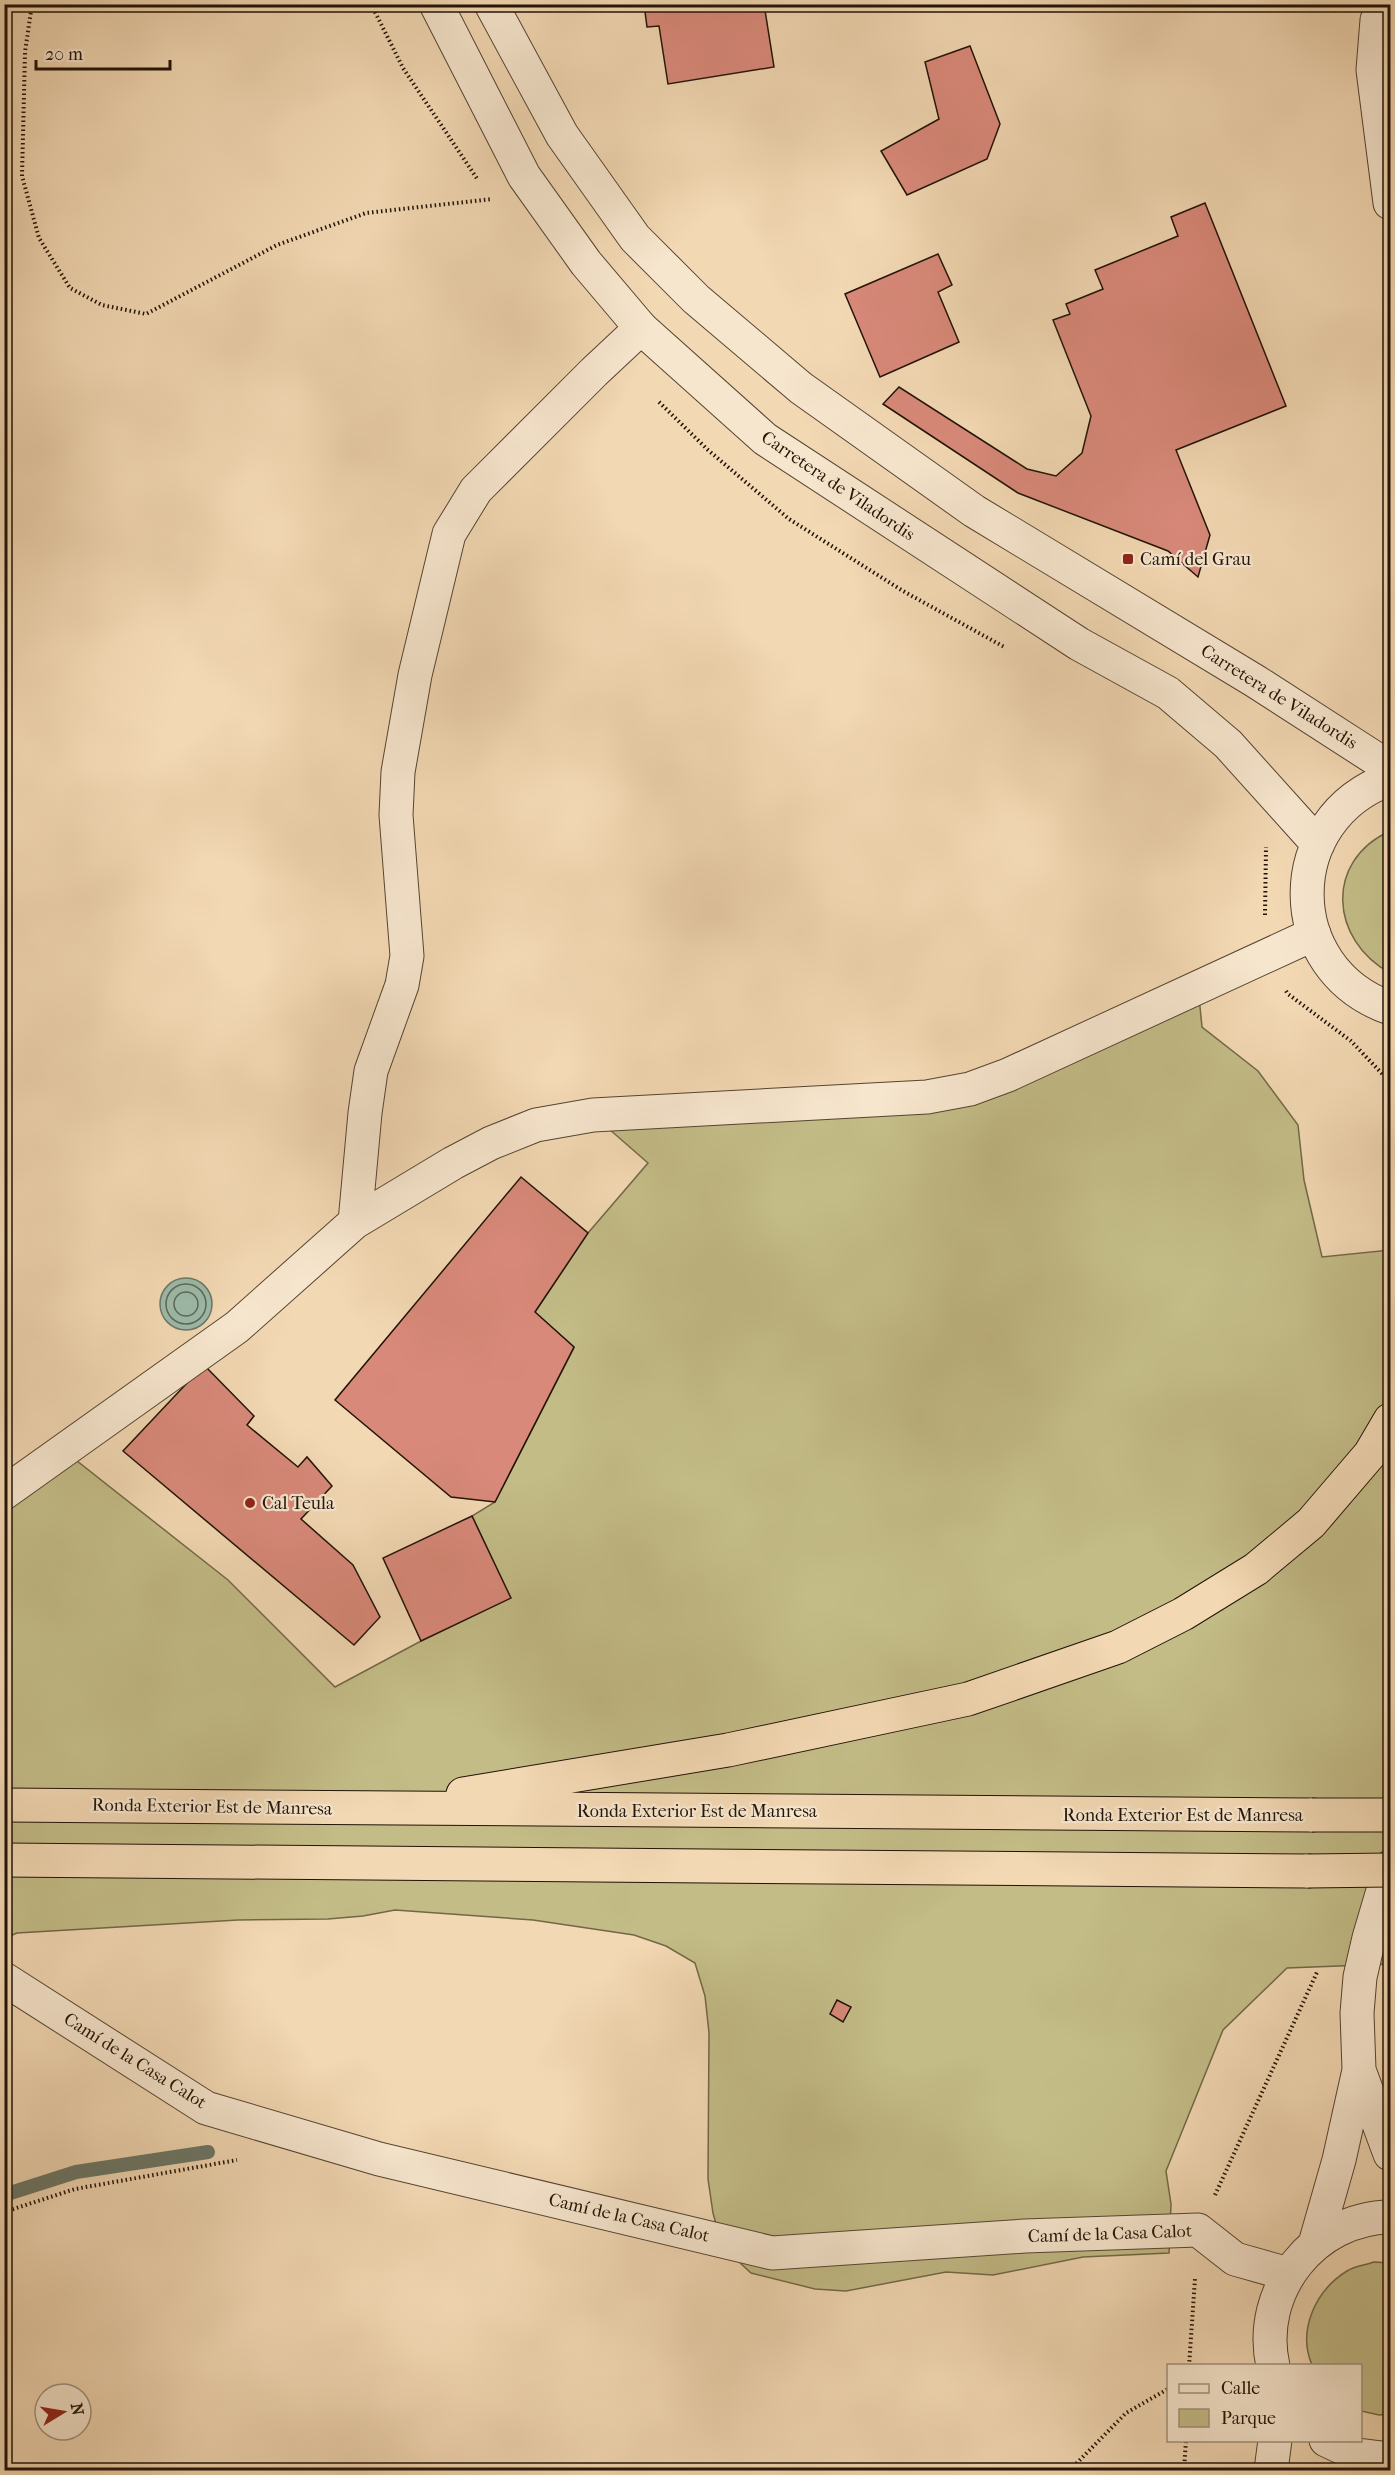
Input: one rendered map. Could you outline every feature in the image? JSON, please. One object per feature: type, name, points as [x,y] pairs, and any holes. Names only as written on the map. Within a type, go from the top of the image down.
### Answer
[{"type":"highway","points":[[373,1808],[728,1750],[968,1699],[1118,1647],[1183,1614],[1256,1569],[1311,1523],[1370,1455],[1390,1420]]},
{"type":"highway","name":"Ronda Exterior Est de Manresa","points":[[4,1805],[1390,1815]]},
{"type":"highway","points":[[4,1860],[1308,1871],[1390,1869]]},
{"type":"street","name":"Carretera de Viladordis","points":[[436,4],[524,176],[586,263],[641,328],[765,439],[1079,644],[1168,693],[1228,744],[1318,844]]},
{"type":"street","name":"Carretera de Viladordis","points":[[491,4],[562,135],[634,238],[696,299],[801,387],[974,511],[1255,681],[1390,768]]},
{"type":"street","points":[[1377,20],[1373,70],[1390,203]]},
{"type":"street","points":[[355,1222],[371,1071],[402,985],[407,956],[396,815],[398,772],[416,675],[449,534],[476,490],[641,328]]},
{"type":"street","points":[[1390,779],[1363,792],[1332,820],[1318,844],[1310,866],[1307,888],[1308,912],[1314,934],[1330,964],[1345,981],[1363,995],[1390,1008]]},
{"type":"street","points":[[4,1492],[237,1326],[355,1222],[491,1143],[536,1125],[593,1115],[843,1103],[927,1096],[970,1089],[1008,1075],[1314,934]]},
{"type":"street","points":[[1315,2244],[1339,2160],[1359,2070],[1357,2013],[1360,1977],[1390,1869]]},
{"type":"street","name":"Camí de la Casa Calot","points":[[4,1979],[206,2108],[379,2159],[772,2253],[1025,2236],[1198,2230],[1235,2259],[1288,2274]]},
{"type":"street","points":[[1359,2070],[1390,2154]]},
{"type":"street","points":[[1274,2364],[1270,2336],[1272,2315],[1278,2294],[1288,2274],[1300,2258],[1315,2244],[1349,2224],[1367,2219],[1390,2217]]},
{"type":"street","points":[[1271,2470],[1275,2442]]},
{"type":"street","points":[[1330,2442],[1378,2463]]},
{"type":"path","points":[[32,4],[25,52],[22,176],[39,238],[57,268],[70,288],[102,305],[146,314],[277,245],[366,213],[491,200],[485,191]]},
{"type":"path","points":[[371,4],[403,68],[479,181]]},
{"type":"path","points":[[1385,1779],[1390,1759]]},
{"type":"path","points":[[1189,2364],[1198,2230],[1320,1968]]},
{"type":"path","points":[[4,2212],[75,2189],[234,2162],[292,2133]]},
{"type":"path","points":[[1070,2470],[1126,2412],[1167,2390]]},
{"type":"path","points":[[1184,2470],[1186,2442]]},
{"type":"green space","points":[[1390,831],[1390,973],[1370,959],[1355,941],[1346,921],[1343,901],[1345,880],[1354,861],[1369,844]]},
{"type":"green space","points":[[1198,987],[1202,1027],[1258,1071],[1298,1125],[1304,1180],[1322,1257],[1390,1250],[1390,1964],[1287,1968],[1223,2030],[1166,2171],[1171,2204],[1169,2253],[1083,2257],[993,2275],[946,2272],[846,2291],[815,2289],[751,2273],[722,2246],[713,2213],[708,2179],[709,2033],[705,1996],[695,1963],[666,1946],[634,1935],[533,1920],[395,1910],[328,1919],[238,1920],[17,1933],[5,1938],[5,1493],[63,1450],[228,1580],[335,1687],[421,1641],[510,1598],[472,1516],[495,1502],[574,1348],[535,1312],[588,1233],[648,1163],[593,1115],[927,1097]]},
{"type":"green space","points":[[1374,2262],[1390,2263],[1390,2414],[1379,2415],[1362,2411],[1362,2364],[1312,2364],[1308,2352],[1308,2325],[1318,2300],[1336,2279],[1357,2267]]},
{"type":"water","points":[[186,1278],[196,1280],[204,1286],[210,1294],[212,1304],[210,1314],[204,1322],[196,1328],[186,1330],[176,1328],[168,1322],[162,1314],[160,1304],[162,1294],[168,1286],[176,1280]]},
{"type":"building","points":[[644,4],[764,4],[774,67],[668,84],[659,26],[647,27]]},
{"type":"building","points":[[970,46],[1000,124],[987,159],[907,195],[881,151],[939,119],[925,62]]},
{"type":"building","points":[[1205,203],[1286,406],[1176,450],[1210,535],[1198,577],[1168,551],[1018,493],[883,404],[899,387],[1027,469],[1056,476],[1082,453],[1091,416],[1053,320],[1070,314],[1066,304],[1103,289],[1095,270],[1178,236],[1171,217]]},
{"type":"building","points":[[938,254],[952,285],[938,292],[959,342],[880,377],[845,294]]},
{"type":"building","points":[[521,1177],[588,1233],[535,1312],[574,1347],[495,1502],[451,1497],[335,1400]]},
{"type":"building","name":"Cal Teula","points":[[204,1365],[254,1416],[247,1425],[298,1467],[307,1457],[332,1486],[301,1519],[353,1565],[380,1617],[354,1645],[123,1451]]},
{"type":"building","points":[[472,1516],[511,1598],[421,1641],[383,1558]]},
{"type":"building","points":[[837,2000],[851,2007],[843,2022],[830,2014]]},
{"type":"waterway","points":[[4,2195],[76,2172],[208,2152]]},
{"type":"place","name":"Camí del Grau","points":[[1128,559]]},
{"type":"place","name":"Cal Teula","points":[[250,1503]]}]
